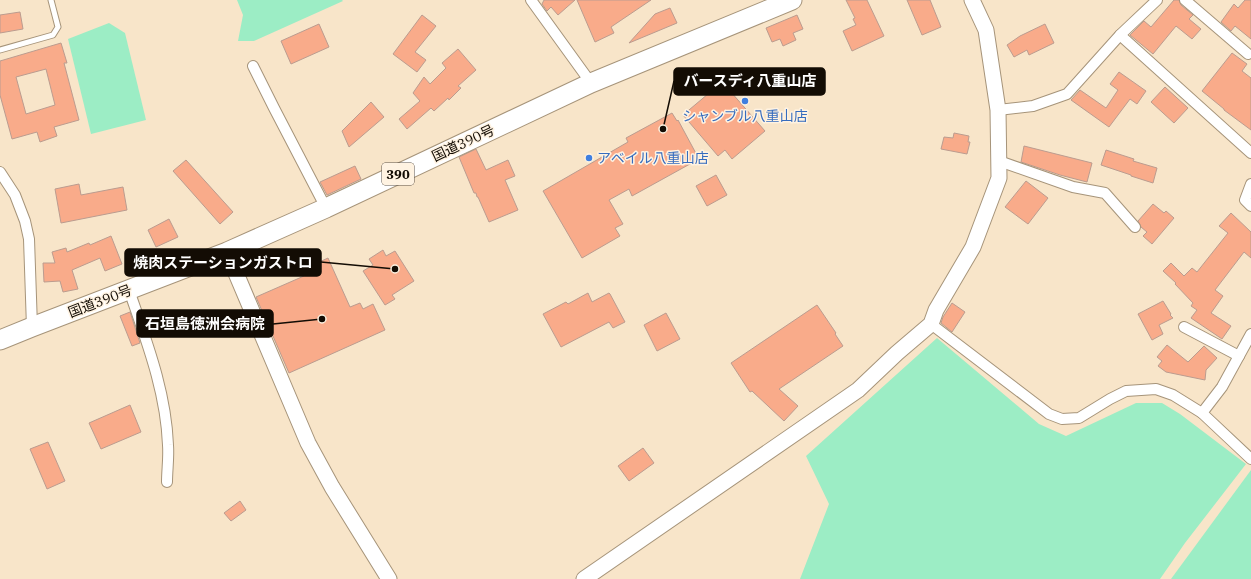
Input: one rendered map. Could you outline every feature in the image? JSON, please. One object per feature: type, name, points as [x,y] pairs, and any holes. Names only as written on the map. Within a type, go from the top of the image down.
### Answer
[{"type":"highway","name":"国道390号","points":[[0,340],[227,252],[326,208],[591,83],[792,0]]},
{"type":"street","points":[[531,0],[591,83]]},
{"type":"street","points":[[584,579],[858,390],[897,353],[932,324],[936,310],[973,247],[999,178],[998,110],[986,30],[972,0]]},
{"type":"street","points":[[998,110],[1033,106],[1068,94],[1120,35],[1158,0]]},
{"type":"street","points":[[1184,0],[1248,54]]},
{"type":"street","points":[[1120,35],[1251,153]]},
{"type":"street","points":[[253,66],[326,208]]},
{"type":"street","points":[[999,161],[1074,187],[1105,193],[1135,227]]},
{"type":"street","points":[[0,172],[15,195],[25,221],[29,239],[32,327]]},
{"type":"street","points":[[1251,184],[1245,200],[1251,206]]},
{"type":"street","points":[[227,252],[308,443],[332,487],[389,579]]},
{"type":"street","points":[[129,290],[156,374],[164,409],[168,445],[167,482]]},
{"type":"street","points":[[932,324],[1049,414],[1062,419],[1079,418],[1126,391],[1156,389],[1173,395],[1202,413],[1251,459]]},
{"type":"street","points":[[1184,327],[1239,356]]},
{"type":"street","points":[[1202,413],[1222,387],[1251,334]]},
{"type":"lane","points":[[0,50],[53,35],[58,27],[51,0]]},
{"type":"green space","points":[[237,0],[343,1],[254,41],[238,41],[243,15]]},
{"type":"green space","points":[[109,23],[125,33],[146,120],[91,134],[68,39]]},
{"type":"green space","points":[[937,338],[1039,424],[1066,436],[1136,403],[1162,403],[1180,414],[1246,464],[1185,543],[1160,579],[800,579],[829,504],[806,456]]},
{"type":"green space","points":[[1251,470],[1251,579],[1171,579]]},
{"type":"building","points":[[544,0],[575,0],[558,15],[551,7],[547,11],[542,4]]},
{"type":"building","points":[[577,0],[651,0],[611,27],[614,33],[595,42]]},
{"type":"building","points":[[846,0],[867,0],[884,36],[852,51],[843,31],[856,25],[853,19],[855,18]]},
{"type":"building","points":[[907,0],[930,0],[941,27],[922,35]]},
{"type":"building","points":[[1174,0],[1179,0],[1181,5],[1193,15],[1189,19],[1201,29],[1192,39],[1176,26],[1153,54],[1130,35],[1144,21],[1151,27]]},
{"type":"building","points":[[1245,0],[1251,0],[1251,39],[1235,26],[1231,31],[1221,22],[1234,4],[1238,8]]},
{"type":"building","points":[[670,8],[677,23],[629,43],[655,14]]},
{"type":"building","points":[[20,12],[23,29],[0,33],[0,15]]},
{"type":"building","points":[[422,15],[436,26],[415,52],[426,60],[417,72],[393,54]]},
{"type":"building","points":[[797,15],[803,29],[793,33],[796,40],[783,46],[780,39],[772,42],[766,28]]},
{"type":"building","points":[[319,24],[329,47],[291,64],[281,41]]},
{"type":"building","points":[[1045,24],[1054,43],[1029,55],[1027,50],[1014,57],[1007,45],[1020,36]]},
{"type":"building","points":[[61,43],[67,63],[64,63],[79,120],[54,127],[57,136],[40,142],[37,132],[12,139],[0,95],[0,61]],"holes":[[[46,69],[55,105],[26,114],[16,77]]]},
{"type":"building","points":[[458,49],[476,70],[458,86],[461,88],[449,100],[448,98],[434,111],[431,108],[407,129],[399,119],[420,101],[413,93],[424,77],[430,84],[446,68],[442,63]]},
{"type":"building","points":[[1232,53],[1247,64],[1242,71],[1251,78],[1251,130],[1202,91]]},
{"type":"building","points":[[1119,72],[1146,91],[1137,104],[1130,99],[1109,127],[1071,100],[1080,90],[1106,108],[1118,90],[1110,84]]},
{"type":"building","points":[[721,83],[722,85],[724,84],[765,131],[732,159],[725,150],[718,156],[683,115]]},
{"type":"building","points":[[1165,87],[1188,108],[1174,123],[1151,102]]},
{"type":"building","points":[[371,102],[384,117],[349,147],[342,131]]},
{"type":"building","points":[[672,113],[677,121],[678,120],[699,159],[632,196],[629,189],[609,200],[623,224],[615,228],[620,236],[582,258],[543,191],[628,142],[626,138]]},
{"type":"building","points":[[954,133],[969,136],[968,142],[970,142],[967,154],[941,149],[944,137],[953,138]]},
{"type":"building","points":[[1024,146],[1092,163],[1087,182],[1021,162]]},
{"type":"building","points":[[476,149],[486,170],[508,160],[515,176],[505,180],[518,210],[489,222],[476,193],[474,193],[459,157]]},
{"type":"building","points":[[1106,150],[1134,159],[1133,161],[1157,168],[1153,183],[1101,165]]},
{"type":"building","points":[[186,160],[233,212],[220,224],[173,171]]},
{"type":"building","points":[[355,166],[361,179],[327,195],[320,182]]},
{"type":"building","points":[[716,175],[727,195],[707,206],[696,186]]},
{"type":"building","points":[[1026,181],[1048,198],[1028,224],[1005,207]]},
{"type":"building","points":[[79,184],[81,195],[123,187],[127,210],[61,223],[55,189]]},
{"type":"building","points":[[1153,204],[1164,213],[1166,211],[1174,218],[1152,244],[1143,236],[1147,232],[1141,227],[1138,221]]},
{"type":"building","points":[[1231,213],[1251,232],[1251,258],[1244,252],[1215,290],[1223,296],[1211,313],[1231,326],[1222,339],[1191,318],[1197,310],[1191,306],[1193,303],[1175,284],[1176,283],[1163,271],[1171,263],[1184,276],[1192,268],[1197,272],[1228,233],[1219,226]]},
{"type":"building","points":[[169,219],[178,237],[156,247],[148,230]]},
{"type":"building","points":[[111,236],[122,264],[105,271],[100,258],[72,270],[78,289],[63,292],[60,281],[44,282],[43,263],[55,263],[52,252],[66,248],[67,252],[89,243],[90,245]]},
{"type":"building","points":[[383,250],[386,256],[395,251],[414,281],[392,295],[395,299],[385,305],[363,271],[373,265],[369,259]]},
{"type":"building","points":[[328,258],[350,307],[360,303],[363,309],[373,304],[385,330],[289,373],[256,297],[304,276],[302,270]]},
{"type":"building","points":[[588,293],[592,302],[609,293],[625,322],[613,328],[609,322],[561,347],[543,314],[566,302],[568,304]]},
{"type":"building","points":[[1163,301],[1173,318],[1159,325],[1163,334],[1152,340],[1138,314]]},
{"type":"building","points":[[952,303],[965,312],[952,332],[941,323]]},
{"type":"building","points":[[817,305],[843,346],[779,389],[798,406],[784,421],[752,391],[750,392],[731,363]]},
{"type":"building","points":[[130,312],[140,343],[132,346],[120,316]]},
{"type":"building","points":[[666,313],[680,339],[657,351],[644,325]]},
{"type":"building","points":[[1167,345],[1188,362],[1204,346],[1217,358],[1206,370],[1205,380],[1166,372],[1158,366],[1162,361],[1157,357]]},
{"type":"building","points":[[130,405],[141,432],[101,449],[89,423]]},
{"type":"building","points":[[48,442],[65,481],[47,489],[30,449]]},
{"type":"building","points":[[643,448],[654,463],[629,481],[618,466]]},
{"type":"building","points":[[240,501],[246,510],[231,521],[224,513]]},
{"type":"place","name":"シャンブル八重山店","points":[[745,101]]},
{"type":"place","name":"バースディ八重山店","points":[[663,129]]},
{"type":"place","name":"アベイル八重山店","points":[[589,158]]},
{"type":"place","name":"焼肉ステーションガストロ","points":[[395,269]]},
{"type":"place","name":"石垣島徳洲会病院","points":[[322,319]]}]
